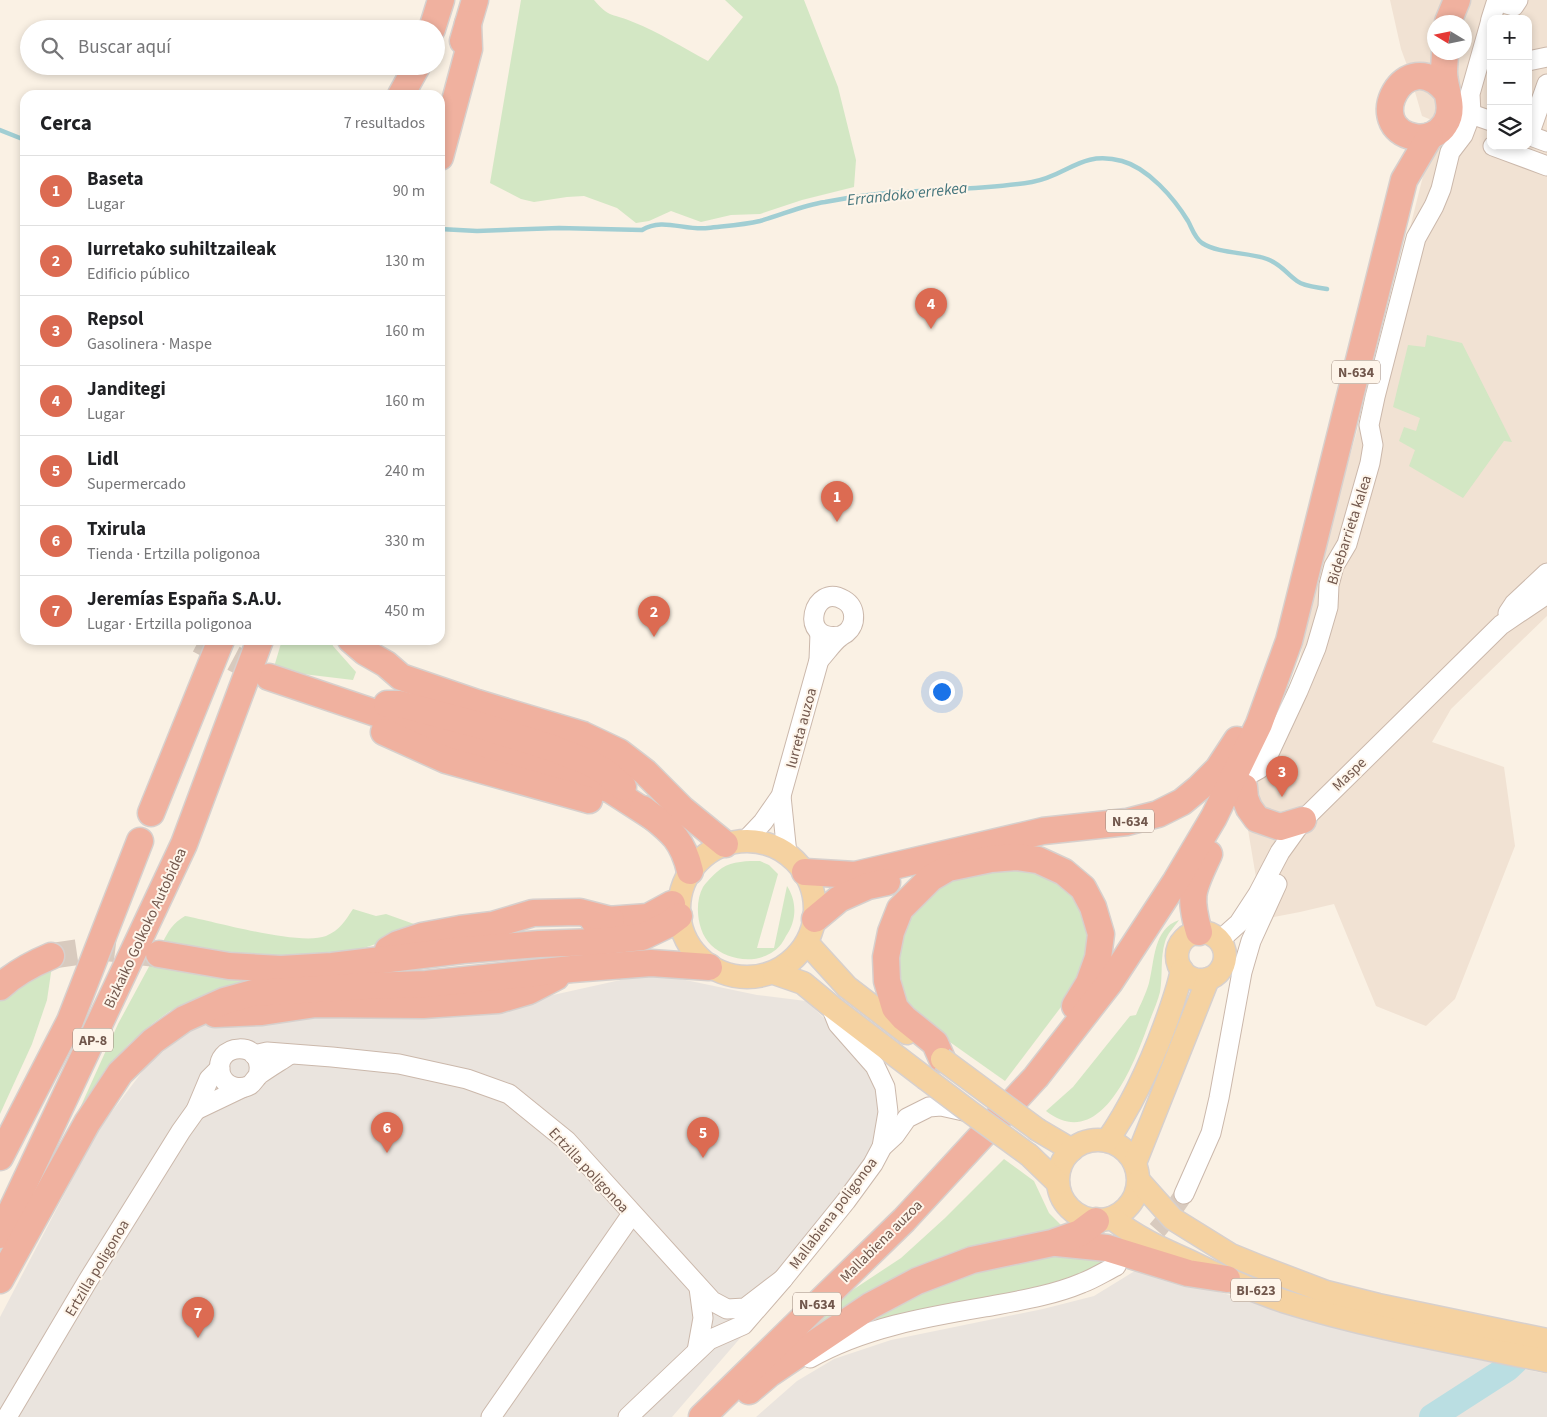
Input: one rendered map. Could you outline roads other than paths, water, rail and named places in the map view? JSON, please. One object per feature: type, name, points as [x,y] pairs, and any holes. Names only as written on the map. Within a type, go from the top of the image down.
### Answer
[{"type":"highway","points":[[435,20],[441,0]]},
{"type":"highway","points":[[1451,15],[1457,0]]},
{"type":"highway","points":[[445,100],[472,12]]},
{"type":"highway","points":[[445,139],[469,50],[472,12]]},
{"type":"highway","points":[[1409,79],[1427,55]]},
{"type":"highway","points":[[1445,60],[1444,72],[1450,113],[1447,121],[1454,127]]},
{"type":"highway","points":[[404,90],[411,75]]},
{"type":"highway","points":[[414,90],[419,75]]},
{"type":"highway","points":[[1448,96],[1440,84],[1433,80],[1426,77],[1409,79],[1396,89],[1391,97],[1391,116],[1401,132],[1415,137],[1454,127]]},
{"type":"highway","points":[[1404,180],[1454,127]]},
{"type":"highway","points":[[1401,132],[1404,180]]},
{"type":"highway","name":"Bidebarrieta kalea","points":[[1275,682],[1289,641],[1404,180]]},
{"type":"highway","name":"N-634","points":[[805,872],[855,875],[1043,831],[1127,822],[1158,814],[1182,802],[1218,769],[1236,741],[1255,705],[1302,577],[1309,563]]},
{"type":"highway","points":[[151,813],[219,645]]},
{"type":"highway","name":"Bizkaiko Golkoko Autobidea","points":[[0,1235],[184,844],[258,645]]},
{"type":"highway","points":[[357,645],[393,671],[567,719],[618,742],[636,753],[657,772],[696,816],[725,838]]},
{"type":"highway","points":[[269,677],[611,790],[656,819],[676,837],[686,854],[690,871]]},
{"type":"highway","points":[[1209,936],[1193,910],[1192,898],[1196,883],[1214,844],[1247,781],[1270,729],[1275,712],[1275,682]]},
{"type":"highway","name":"N-634","points":[[932,1190],[1036,1077],[1110,982],[1176,881],[1214,817],[1246,753],[1275,682]]},
{"type":"highway","points":[[1247,781],[1245,798],[1249,808],[1258,819],[1280,827],[1310,813]]},
{"type":"highway","name":"Bizkaiko Golkoko Autobidea","points":[[0,1156],[70,1021],[140,841]]},
{"type":"highway","points":[[815,919],[839,899],[868,886],[948,868],[1016,857],[1038,860],[1064,872],[1083,888],[1093,907],[1101,934],[1098,958],[1089,983],[1068,1017],[966,1139],[932,1190]]},
{"type":"highway","points":[[934,1068],[935,1043],[904,1018],[895,1008],[887,981],[886,957],[891,932],[900,910],[931,878],[948,868]]},
{"type":"highway","points":[[374,978],[398,944],[422,936],[516,920],[553,922],[611,920],[648,916],[679,908]]},
{"type":"highway","points":[[194,1014],[262,1012],[316,1004],[374,978],[463,950],[595,942],[642,937],[667,925],[679,908]]},
{"type":"highway","points":[[159,954],[229,966],[280,969],[332,966],[374,978]]},
{"type":"highway","points":[[0,987],[32,964],[51,956]]},
{"type":"highway","points":[[0,1280],[87,1123],[120,1073],[153,1041],[194,1014],[224,1001],[254,993],[374,978],[445,983],[561,970],[651,963],[709,967]]},
{"type":"highway","name":"Mallabiena auzoa","points":[[702,1417],[932,1190]]},
{"type":"highway","points":[[718,1417],[769,1374],[870,1306],[918,1280],[972,1260],[1052,1243],[1080,1233],[1104,1220]]},
{"type":"highway","points":[[1052,1243],[1106,1248],[1188,1273],[1226,1279]]},
{"type":"main road","points":[[725,838],[768,844],[795,860],[805,872],[812,886],[815,902],[815,919],[807,943],[793,961],[774,973],[752,978],[737,977],[709,967],[694,953],[684,936],[679,908],[683,885],[690,871],[725,838]]},
{"type":"main road","points":[[1107,1141],[1134,1099],[1157,1048],[1179,987],[1182,970],[1177,956],[1181,943],[1186,937],[1209,936],[1225,952],[1223,966],[1214,976],[1208,979],[1193,979],[1182,970]]},
{"type":"main road","points":[[807,943],[847,987],[934,1068],[970,1112],[1029,1155],[1058,1183]]},
{"type":"main road","points":[[774,973],[803,983],[832,1008],[1072,1150]]},
{"type":"main road","points":[[1137,1172],[1128,1153],[1118,1145],[1107,1141],[1094,1140],[1082,1143],[1072,1150],[1064,1160],[1059,1171],[1058,1183],[1060,1194],[1070,1209],[1084,1219],[1104,1220],[1123,1212],[1132,1204],[1137,1193],[1137,1172],[1208,979]]},
{"type":"main road","name":"BI-623","points":[[1137,1172],[1173,1219],[1231,1255],[1413,1323],[1547,1361]]},
{"type":"main road","name":"BI-623","points":[[1104,1220],[1226,1279],[1283,1301],[1369,1324],[1413,1323],[1547,1340]]},
{"type":"street","points":[[1492,15],[1497,0]]},
{"type":"street","points":[[1508,0],[1507,4],[1514,6],[1518,0]]},
{"type":"street","points":[[1454,127],[1470,94],[1487,34]]},
{"type":"street","points":[[1532,60],[1547,57]]},
{"type":"street","points":[[1532,126],[1547,84]]},
{"type":"street","points":[[1454,127],[1487,122]]},
{"type":"street","points":[[1454,127],[1487,144]]},
{"type":"street","name":"Bidebarrieta kalea","points":[[1247,781],[1259,769],[1270,751],[1316,648],[1328,607],[1329,585],[1334,566],[1347,544],[1370,463],[1373,445],[1369,425],[1416,238],[1438,198],[1450,152],[1454,127]]},
{"type":"street","points":[[1532,136],[1547,142]]},
{"type":"street","points":[[1503,150],[1547,166]]},
{"type":"street","name":"Maspe","points":[[1501,625],[1514,604],[1547,573]]},
{"type":"street","name":"Maspe","points":[[1209,936],[1239,924],[1258,894],[1280,852],[1310,813],[1501,625],[1547,594]]},
{"type":"street","points":[[837,596],[848,603],[854,615],[850,628],[840,636],[819,660],[820,633],[814,622],[815,608],[824,599],[837,596]]},
{"type":"street","points":[[820,633],[833,638],[840,636]]},
{"type":"street","name":"Iurreta auzoa","points":[[781,796],[819,660]]},
{"type":"street","points":[[725,838],[763,822],[781,796]]},
{"type":"street","points":[[781,796],[787,854]]},
{"type":"street","points":[[1184,1194],[1211,1133],[1242,972],[1251,941],[1310,813]]},
{"type":"street","points":[[832,1008],[838,1024],[876,1066],[884,1086],[888,1112],[882,1147]]},
{"type":"street","points":[[242,1088],[235,1087],[224,1080],[220,1068],[224,1055],[236,1048],[249,1050],[259,1065],[258,1076]]},
{"type":"street","name":"Ertzilla poligonoa","points":[[254,1055],[267,1052],[399,1064],[467,1079],[509,1094],[567,1141],[632,1214],[491,1417]]},
{"type":"street","points":[[193,1115],[254,1081],[258,1076],[289,1055]]},
{"type":"street","name":"Ertzilla poligonoa","points":[[8,1417],[87,1282],[193,1115],[209,1079],[220,1068]]},
{"type":"street","points":[[882,1147],[895,1135],[908,1118],[929,1107],[941,1106],[970,1112]]},
{"type":"street","name":"Mallabiena poligonoa","points":[[783,1279],[846,1201],[873,1164],[882,1147]]},
{"type":"street","points":[[632,1214],[699,1288],[712,1301],[727,1309],[745,1308],[783,1279]]},
{"type":"street","points":[[738,1400],[825,1350],[881,1329],[936,1316],[1037,1297],[1082,1284],[1116,1266]]},
{"type":"street","points":[[628,1417],[709,1340],[743,1324],[783,1279]]},
{"type":"street","points":[[697,1351],[703,1318],[699,1288]]},
{"type":"waterway","name":"Errandoko errekea","points":[[0,130],[20,138]]},
{"type":"waterway","name":"Errandoko errekea","points":[[445,229],[477,231],[559,228],[642,230],[650,226],[666,224],[699,228],[747,224],[817,203],[874,194],[1032,182],[1055,175],[1085,161],[1108,158],[1132,165],[1160,185],[1175,203],[1202,243],[1225,251],[1267,259],[1280,266],[1300,283],[1327,289]]},
{"type":"waterway","points":[[1432,1417],[1508,1368],[1537,1340]]},
{"type":"tunnel","points":[[208,645],[269,677]]},
{"type":"tunnel","points":[[51,956],[106,948],[155,954]]},
{"type":"tunnel","points":[[1137,1250],[1162,1224],[1184,1194]]},
{"type":"place","name":"Janditegi","points":[[931,329]]},
{"type":"place","name":"Baseta","points":[[837,522]]},
{"type":"place","name":"Iurretako suhiltzaileak","points":[[654,637]]},
{"type":"place","name":"Repsol","points":[[1282,797]]},
{"type":"place","name":"Txirula","points":[[387,1153]]},
{"type":"place","name":"Lidl","points":[[703,1158]]},
{"type":"place","name":"Jeremías España S.A.U.","points":[[198,1338]]}]
